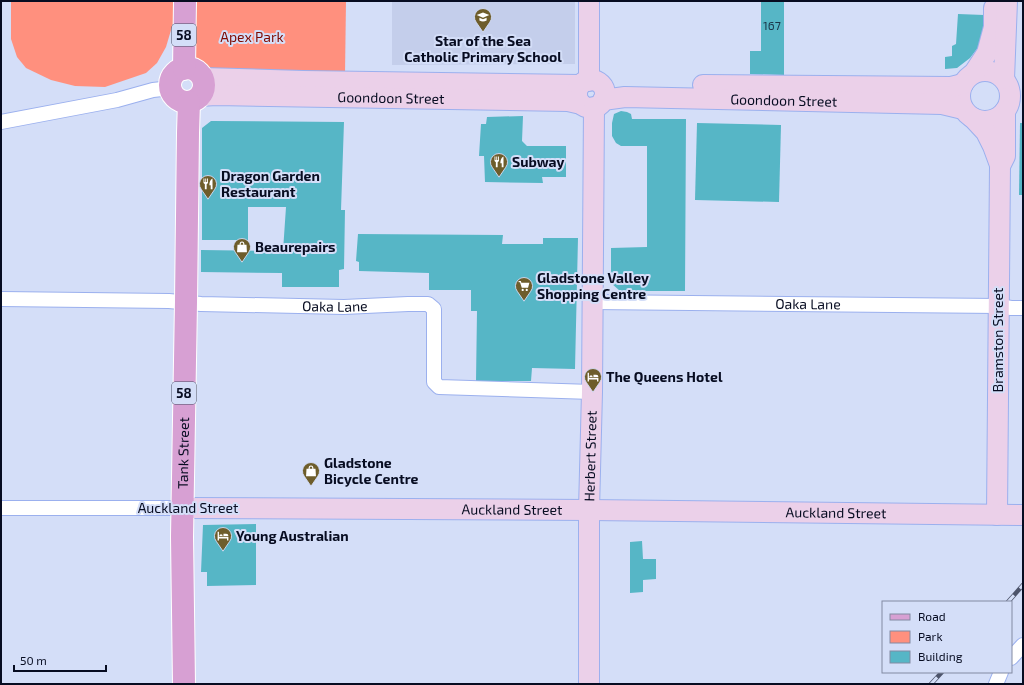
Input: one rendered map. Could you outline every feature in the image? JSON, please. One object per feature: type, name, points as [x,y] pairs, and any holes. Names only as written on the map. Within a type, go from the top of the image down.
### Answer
[{"type":"main road","name":"58","points":[[184,69],[185,1]]},
{"type":"main road","points":[[188,68],[197,71],[197,92],[184,102],[175,97],[171,88],[172,78],[175,74],[188,68]]},
{"type":"main road","name":"Tank Street","points":[[184,684],[182,508],[188,132],[197,92]]},
{"type":"street","name":"Herbert Street","points":[[589,1],[592,94],[593,302],[589,510],[589,684]]},
{"type":"street","points":[[968,78],[987,70],[999,75],[1012,95],[1000,116],[994,120],[980,120],[968,113],[960,100],[960,92],[968,78],[987,53],[994,28],[994,1]]},
{"type":"street","name":"Bramston Street","points":[[1000,166],[1005,156],[1012,95],[1007,1]]},
{"type":"street","name":"Goondoon Street","points":[[592,94],[637,85],[951,87],[968,78]]},
{"type":"street","name":"Goondoon Street","points":[[197,92],[303,82],[592,94],[625,97],[942,104],[968,113]]},
{"type":"street","points":[[1,122],[117,100],[154,90],[171,88]]},
{"type":"street","name":"Bramston Street","points":[[968,113],[986,132],[1000,166],[997,515]]},
{"type":"street","name":"Oaka Lane","points":[[1,299],[169,300],[201,304],[344,307],[428,304],[434,309],[434,382],[439,387],[592,392]]},
{"type":"street","name":"Oaka Lane","points":[[593,302],[999,306],[1023,308]]},
{"type":"street","name":"Auckland Street","points":[[1,508],[589,510],[1023,515]]},
{"type":"street","points":[[1012,657],[1023,645]]},
{"type":"street","points":[[996,684],[1001,673]]},
{"type":"shaded area","name":"Star of the Sea Catholic Primary School","points":[[392,1],[575,1],[575,64],[392,65]]},
{"type":"green space","points":[[11,1],[173,1],[174,20],[166,47],[157,63],[146,73],[105,87],[75,86],[51,80],[26,68],[17,57],[11,39]]},
{"type":"green space","name":"Apex Park","points":[[192,1],[346,1],[345,74],[215,70],[205,66],[193,56]]},
{"type":"building","points":[[761,1],[784,1],[784,75],[750,74],[750,51],[761,51]]},
{"type":"building","points":[[958,14],[984,15],[983,41],[970,58],[957,68],[945,69],[945,57],[952,56],[952,46],[956,44]]},
{"type":"building","points":[[621,111],[631,114],[632,119],[686,119],[685,291],[620,291],[611,283],[611,248],[647,247],[647,146],[621,146],[616,143],[612,136],[612,123],[614,114]]},
{"type":"building","points":[[523,116],[522,141],[527,146],[566,146],[566,177],[542,177],[543,183],[485,182],[484,156],[479,156],[481,124],[486,124],[487,117]]},
{"type":"building","points":[[211,121],[344,122],[341,210],[345,210],[344,269],[339,270],[339,287],[282,287],[282,273],[201,272],[201,250],[283,251],[286,207],[248,207],[248,240],[202,240],[202,128]]},
{"type":"building","points":[[697,123],[781,125],[779,202],[695,200]]},
{"type":"building","points":[[1020,123],[1023,123],[1023,195],[1019,195]]},
{"type":"building","name":"Gladstone Valley Shopping Centre","points":[[358,234],[503,235],[502,244],[543,244],[543,238],[578,238],[575,369],[532,368],[531,381],[476,381],[477,311],[471,311],[471,290],[429,290],[429,273],[359,271],[359,262],[356,261]]},
{"type":"building","points":[[256,524],[256,585],[207,586],[207,572],[201,572],[203,525]]},
{"type":"building","points":[[642,541],[643,559],[656,559],[656,579],[643,580],[643,592],[630,593],[630,542]]},
{"type":"railway","points":[[1009,601],[1023,585]]},
{"type":"railway","points":[[931,684],[941,673]]},
{"type":"place","name":"Star of the Sea Catholic Primary School","points":[[483,32]]},
{"type":"place","name":"Subway","points":[[499,177]]},
{"type":"place","name":"Dragon Garden Restaurant","points":[[208,199]]},
{"type":"place","name":"Beaurepairs","points":[[242,262]]},
{"type":"place","name":"Gladstone Valley Shopping Centre","points":[[524,301]]},
{"type":"place","name":"The Queens Hotel","points":[[593,392]]},
{"type":"place","name":"Gladstone Bicycle Centre","points":[[311,486]]},
{"type":"place","name":"Young Australian","points":[[223,551]]}]
